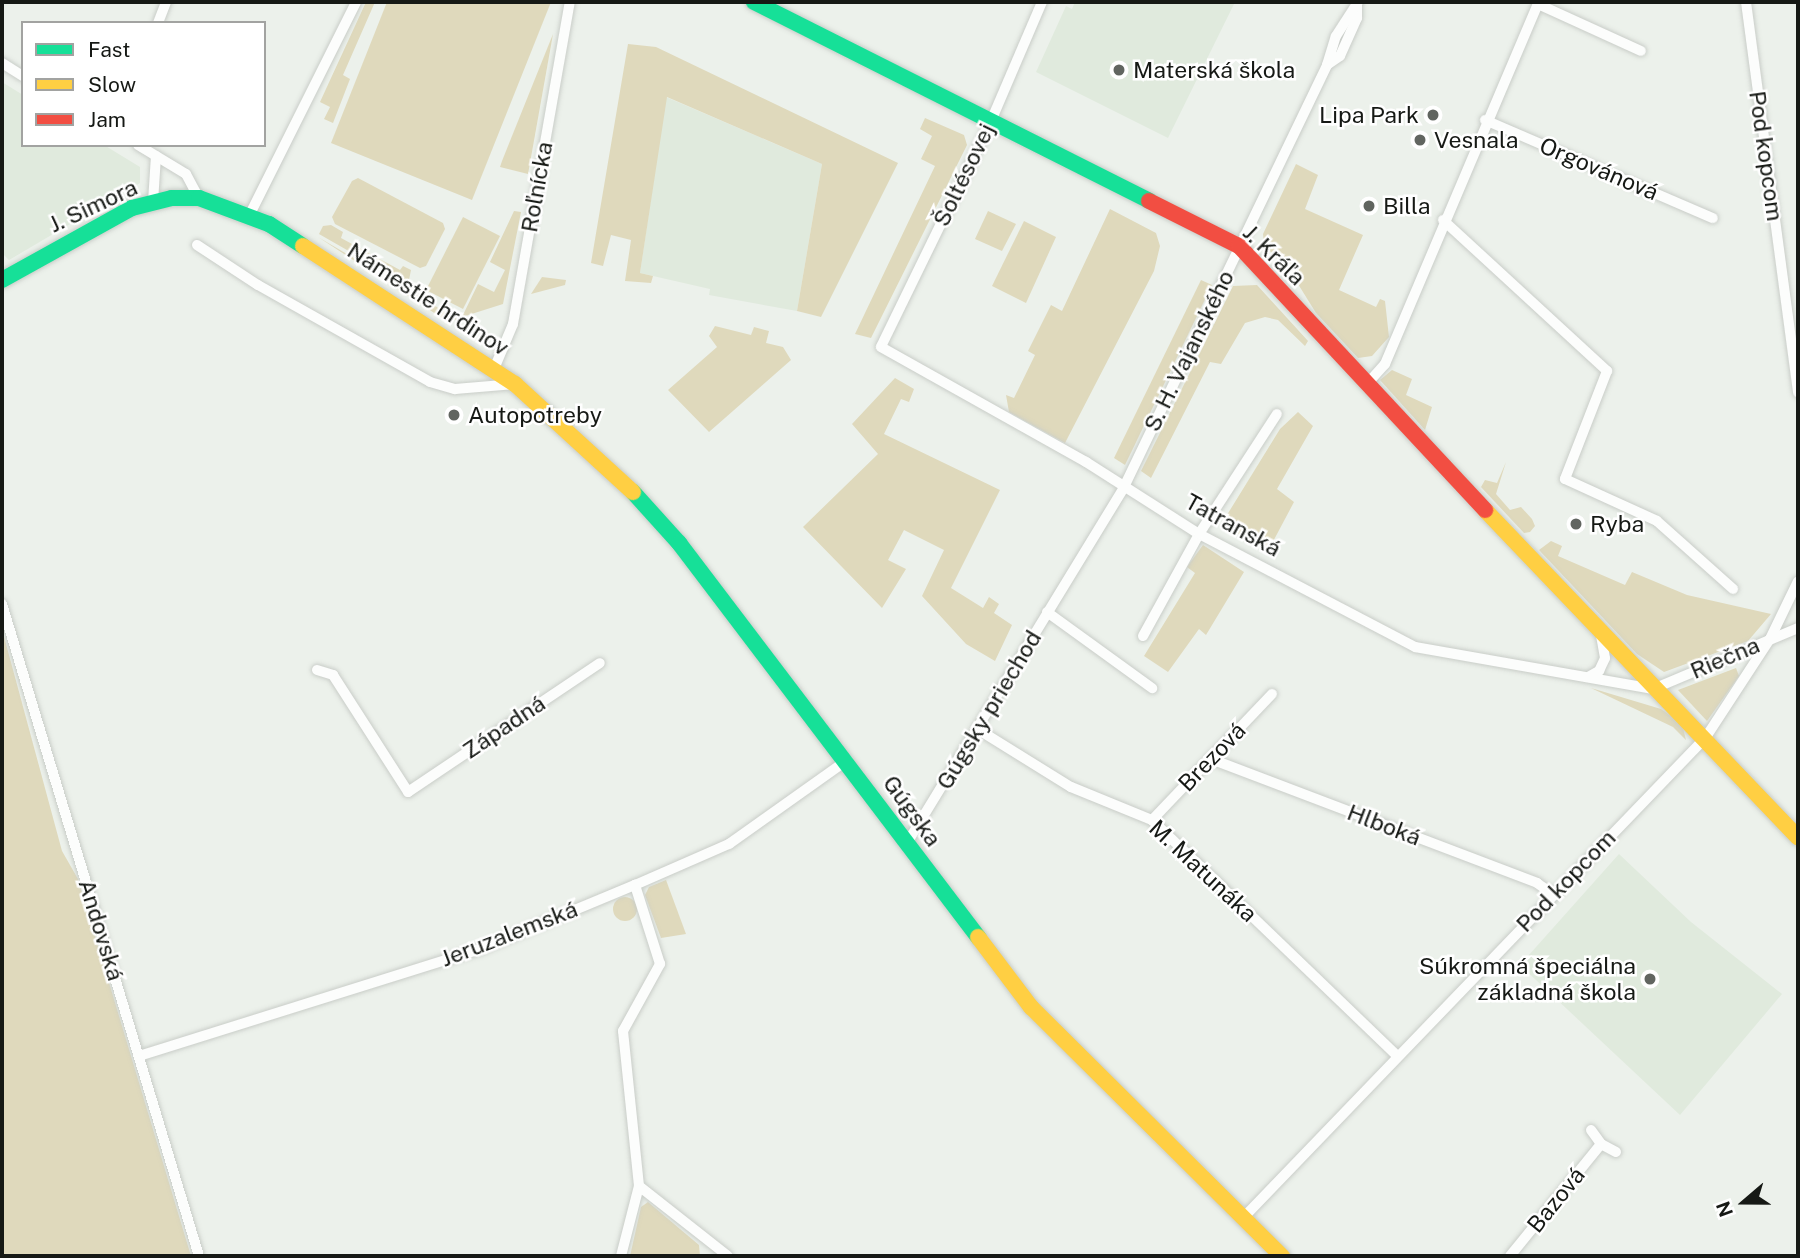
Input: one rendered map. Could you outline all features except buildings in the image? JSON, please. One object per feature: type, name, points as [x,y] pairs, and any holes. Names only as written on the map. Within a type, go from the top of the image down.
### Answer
[{"type":"main road","name":"J. Kráľa","points":[[754,2],[1239,247],[1653,689]]},
{"type":"main road","name":"J. Simora","points":[[2,279],[85,231],[153,202],[199,198],[250,216]]},
{"type":"main road","name":"Námestie hrdinov","points":[[250,216],[281,231],[515,384]]},
{"type":"main road","name":"Gúgska","points":[[515,384],[617,474],[679,543],[847,760],[1031,1007],[1282,1256]]},
{"type":"main road","points":[[1653,689],[1706,737],[1798,837]]},
{"type":"street","points":[[159,21],[166,2]]},
{"type":"street","points":[[250,216],[265,176],[356,2]]},
{"type":"street","name":"Roľnícka","points":[[494,369],[513,324],[569,2]]},
{"type":"street","name":"Šoltésovej","points":[[881,347],[991,121],[1042,2]]},
{"type":"street","name":"Pod kopcom","points":[[1746,2],[1798,393]]},
{"type":"street","name":"S. H. Vajanského","points":[[1124,487],[1327,65],[1336,36],[1358,3]]},
{"type":"street","points":[[1367,384],[1385,364],[1485,120],[1538,3],[1642,51]]},
{"type":"street","points":[[2,63],[21,75]]},
{"type":"street","name":"Orgovánová","points":[[1485,120],[1713,218]]},
{"type":"street","points":[[141,147],[186,174],[199,198]]},
{"type":"street","points":[[153,202],[156,156]]},
{"type":"street","points":[[1443,220],[1608,372],[1565,479],[1657,521],[1733,589]]},
{"type":"street","name":"Námestie hrdinov","points":[[197,245],[268,291],[430,382],[455,389],[515,384]]},
{"type":"street","name":"Tatranská","points":[[881,347],[1124,487],[1199,534],[1415,647],[1653,689]]},
{"type":"street","points":[[1143,636],[1199,534],[1277,414]]},
{"type":"street","name":"Gúgsky priechod","points":[[907,843],[979,730],[1124,487]]},
{"type":"street","name":"Pod kopcom","points":[[1244,1217],[1706,737],[1770,639],[1798,581]]},
{"type":"street","name":"Andovská","points":[[2,604],[199,1256]]},
{"type":"street","name":"Gúgsky priechod","points":[[1047,612],[1152,688]]},
{"type":"street","name":"Riečna","points":[[1653,689],[1798,628]]},
{"type":"street","points":[[1588,677],[1599,671],[1605,658],[1601,633]]},
{"type":"street","name":"Západná","points":[[317,670],[333,675],[408,792],[600,663]]},
{"type":"street","name":"Brezová","points":[[1152,820],[1272,694]]},
{"type":"street","name":"M. Matunáka","points":[[979,730],[1071,787],[1152,820],[1397,1056]]},
{"type":"street","name":"Hlboká","points":[[1211,759],[1537,883],[1554,895]]},
{"type":"street","name":"Jeruzalemská","points":[[139,1056],[481,949],[635,885],[729,844],[847,760]]},
{"type":"street","points":[[621,1256],[639,1186],[623,1031],[656,979],[660,964],[635,885]]},
{"type":"street","name":"Bazová","points":[[1591,1130],[1601,1144],[1616,1152]]},
{"type":"street","name":"Bazová","points":[[1510,1256],[1601,1144]]},
{"type":"street","points":[[639,1186],[715,1252],[728,1256]]},
{"type":"shaded area","points":[[366,2],[375,2],[343,75],[350,79],[333,123],[324,119],[330,107],[320,102]]},
{"type":"shaded area","points":[[387,2],[551,2],[472,200],[331,143]]},
{"type":"shaded area","name":"Materská škola","points":[[1075,2],[1235,2],[1168,138],[1036,72],[1066,6],[1072,9]]},
{"type":"shaded area","points":[[553,34],[528,174],[500,167],[502,161]]},
{"type":"shaded area","points":[[628,44],[656,47],[898,163],[821,317],[797,311],[822,164],[667,97],[640,273],[653,276],[651,283],[625,281],[631,240],[611,235],[603,266],[591,263]]},
{"type":"shaded area","points":[[2,82],[21,94],[21,147],[107,147],[140,167],[140,183],[9,260],[2,253]]},
{"type":"shaded area","points":[[666,97],[822,164],[797,311],[709,295],[710,289],[640,273]]},
{"type":"shaded area","points":[[925,118],[964,135],[967,145],[871,338],[855,334],[935,166],[921,159],[932,136],[920,129]]},
{"type":"shaded area","points":[[1296,164],[1318,175],[1305,209],[1363,235],[1339,290],[1376,307],[1380,299],[1385,301],[1389,337],[1372,356],[1358,358],[1316,313],[1298,284],[1264,244],[1263,234]]},
{"type":"shaded area","points":[[358,178],[443,223],[445,229],[426,266],[420,268],[335,224],[332,217],[352,181]]},
{"type":"shaded area","points":[[1110,209],[1156,233],[1160,246],[1154,271],[1065,443],[1009,412],[1006,395],[1014,398],[1035,355],[1028,351],[1051,305],[1062,311]]},
{"type":"shaded area","points":[[514,211],[521,212],[503,304],[462,317],[478,284],[494,292],[505,270],[490,262]]},
{"type":"shaded area","points":[[988,211],[1016,224],[1002,251],[975,239]]},
{"type":"shaded area","points":[[463,217],[500,236],[463,309],[426,290]]},
{"type":"shaded area","points":[[1024,221],[1056,237],[1026,303],[992,286]]},
{"type":"shaded area","points":[[331,225],[343,232],[341,238],[400,270],[403,266],[411,270],[408,285],[319,234],[323,226]]},
{"type":"shaded area","points":[[318,237],[459,320],[442,318]]},
{"type":"shaded area","points":[[542,277],[566,280],[565,285],[531,294]]},
{"type":"shaded area","points":[[1201,280],[1212,285],[1125,465],[1114,458]]},
{"type":"shaded area","points":[[1257,285],[1308,341],[1305,346],[1278,320],[1265,317],[1245,323],[1221,364],[1210,362],[1151,478],[1141,471],[1233,286]]},
{"type":"shaded area","points":[[715,326],[751,335],[754,327],[769,331],[766,343],[783,347],[791,360],[709,432],[668,390],[717,347],[709,336]]},
{"type":"shaded area","points":[[1392,370],[1412,379],[1406,395],[1432,407],[1425,430],[1380,380]]},
{"type":"shaded area","points":[[895,378],[914,389],[909,402],[901,399],[884,434],[1000,490],[951,588],[983,608],[989,597],[999,604],[994,613],[1012,625],[995,661],[966,644],[922,596],[944,550],[904,530],[888,560],[906,569],[882,608],[803,527],[878,454],[852,424]]},
{"type":"shaded area","points":[[1298,412],[1313,426],[1277,489],[1294,502],[1267,553],[1222,523],[1280,429]]},
{"type":"shaded area","points":[[1506,462],[1496,494],[1510,510],[1521,507],[1532,519],[1535,526],[1530,532],[1524,533],[1481,487],[1485,480],[1497,483]]},
{"type":"shaded area","points":[[1551,541],[1562,546],[1558,556],[1625,585],[1632,572],[1687,595],[1771,614],[1748,641],[1664,672],[1637,654],[1539,550]]},
{"type":"shaded area","points":[[1203,545],[1244,572],[1206,635],[1199,629],[1168,672],[1144,656],[1195,573],[1187,567]]},
{"type":"shaded area","points":[[2,629],[62,851],[78,879],[191,1256],[2,1256]]},
{"type":"shaded area","points":[[1736,668],[1739,676],[1707,721],[1678,690]]},
{"type":"shaded area","points":[[1591,688],[1661,709],[1682,724],[1686,740],[1673,727]]},
{"type":"shaded area","name":"Súkromná špeciálna základná škola","points":[[1619,854],[1691,922],[1782,994],[1680,1115],[1520,965]]},
{"type":"shaded area","points":[[666,880],[686,934],[661,938],[645,895],[649,887]]},
{"type":"shaded area","points":[[625,897],[633,901],[637,909],[633,917],[625,921],[617,917],[613,909],[617,901]]},
{"type":"shaded area","points":[[648,1202],[699,1245],[700,1256],[630,1256],[641,1207]]},
{"type":"traffic: fast","points":[[754,2],[1149,201]]},
{"type":"traffic: fast","points":[[2,280],[132,208],[172,198],[199,198],[269,224],[303,246]]},
{"type":"traffic: fast","points":[[633,492],[679,543],[978,937]]},
{"type":"traffic: slow","points":[[303,246],[515,384],[633,492]]},
{"type":"traffic: slow","points":[[1485,510],[1798,837]]},
{"type":"traffic: slow","points":[[978,937],[1031,1007],[1282,1256]]},
{"type":"traffic: jam","points":[[1149,201],[1239,246],[1485,510]]},
{"type":"place","name":"Materská škola","points":[[1119,70]]},
{"type":"place","name":"Lipa Park","points":[[1433,115]]},
{"type":"place","name":"Vesnala","points":[[1420,140]]},
{"type":"place","name":"Billa","points":[[1369,206]]},
{"type":"place","name":"Autopotreby","points":[[454,415]]},
{"type":"place","name":"Ryba","points":[[1576,524]]},
{"type":"place","name":"Súkromná špeciálna základná škola","points":[[1650,979]]}]
